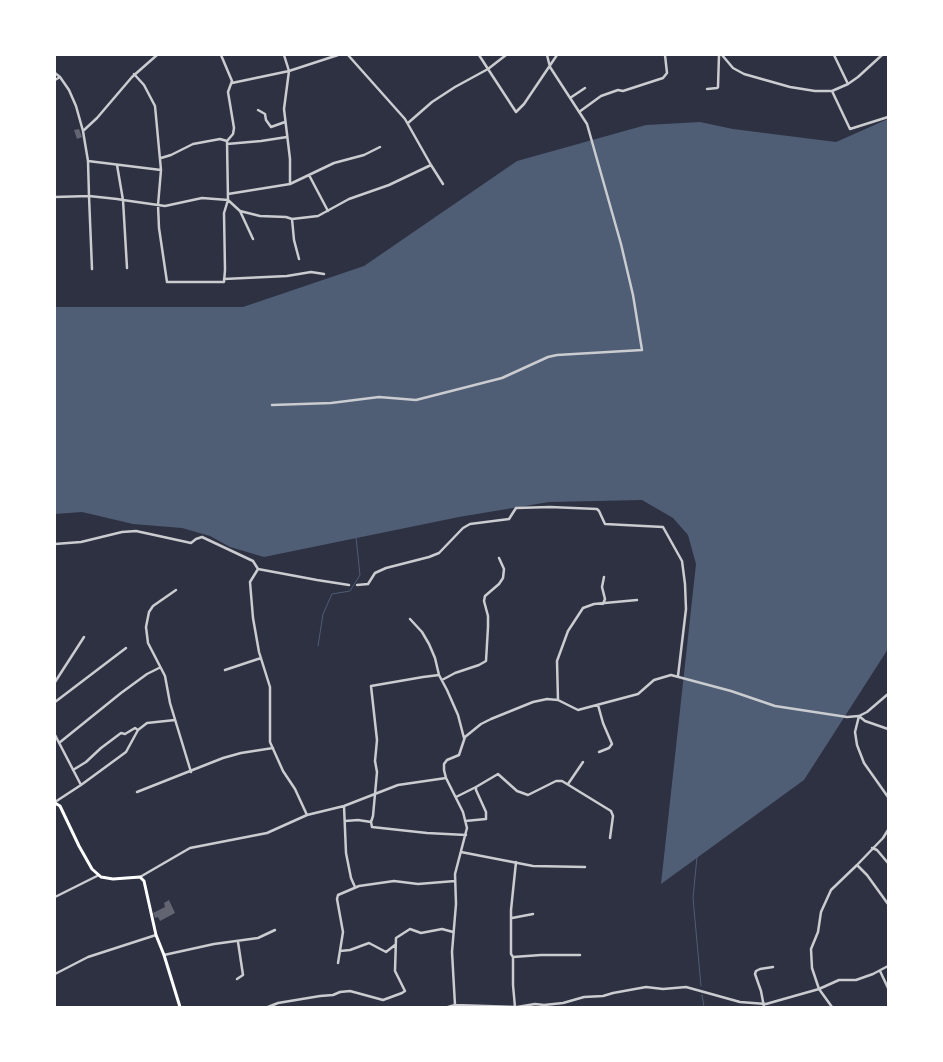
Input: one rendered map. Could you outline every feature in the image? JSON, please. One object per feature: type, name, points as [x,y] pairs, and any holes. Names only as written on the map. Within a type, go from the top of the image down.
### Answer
[{"type":"main road","points":[[55,802],[60,806],[92,869],[100,876],[113,879],[140,877],[144,882],[156,935],[180,1007]]},
{"type":"street","points":[[83,131],[97,118],[134,74],[157,55]]},
{"type":"street","points":[[134,74],[144,85],[155,106],[162,170],[158,205],[159,228],[166,282],[224,282],[224,213],[228,200],[227,143],[233,131],[228,92],[232,83],[222,55]]},
{"type":"street","points":[[284,55],[289,71],[284,109],[290,159],[290,184]]},
{"type":"street","points":[[232,83],[289,71],[327,56],[338,55]]},
{"type":"street","points":[[348,55],[408,124],[442,184]]},
{"type":"street","points":[[479,55],[516,112],[524,104],[557,55]]},
{"type":"street","points":[[408,124],[432,102],[454,87],[488,69],[506,55]]},
{"type":"street","points":[[272,405],[331,403],[379,397],[416,400],[502,378],[548,357],[557,355],[642,350],[633,295],[621,244],[587,124],[550,67],[547,55]]},
{"type":"street","points":[[579,112],[601,96],[663,78],[667,73],[665,55]]},
{"type":"street","points":[[707,89],[718,87],[721,55]]},
{"type":"street","points":[[721,55],[739,72],[790,88],[815,92],[832,91],[848,84],[882,55]]},
{"type":"street","points":[[834,55],[848,84]]},
{"type":"street","points":[[55,73],[69,90],[83,131],[88,161],[92,269]]},
{"type":"street","points":[[55,80],[60,77]]},
{"type":"street","points":[[570,98],[585,88]]},
{"type":"street","points":[[832,91],[850,129],[888,116]]},
{"type":"street","points":[[258,110],[265,114],[266,120],[271,127],[285,122]]},
{"type":"street","points":[[161,158],[193,144],[220,139],[227,143],[287,137]]},
{"type":"street","points":[[228,194],[290,184],[334,163],[364,155],[380,147]]},
{"type":"street","points":[[88,161],[162,170]]},
{"type":"street","points":[[240,211],[260,216],[292,219],[318,216],[349,199],[389,186],[431,165]]},
{"type":"street","points":[[117,166],[123,200],[127,268]]},
{"type":"street","points":[[309,175],[328,211]]},
{"type":"street","points":[[55,197],[89,196],[165,206],[202,198],[228,200],[240,211],[253,239]]},
{"type":"street","points":[[292,219],[299,260]]},
{"type":"street","points":[[224,279],[287,276],[311,272],[324,274]]},
{"type":"street","points":[[357,585],[368,584],[375,573],[386,568],[439,553],[463,528],[470,524],[509,519],[516,508],[597,509],[605,524],[663,527],[682,561],[686,584],[686,609],[678,676]]},
{"type":"street","points":[[55,544],[81,542],[122,532],[136,531],[191,543],[202,537],[253,561],[258,569],[350,585]]},
{"type":"street","points":[[442,680],[486,661],[488,621],[484,601],[485,596],[503,578],[504,569],[499,558]]},
{"type":"street","points":[[258,569],[250,582],[253,618],[261,658],[270,687],[270,742],[307,816]]},
{"type":"street","points":[[603,604],[605,599],[602,587],[604,577]]},
{"type":"street","points":[[176,590],[153,606],[149,612],[146,627],[148,644],[164,676],[191,772]]},
{"type":"street","points":[[558,700],[558,661],[568,631],[583,608],[594,604],[638,600]]},
{"type":"street","points":[[410,619],[422,632],[429,644],[439,675],[458,715],[464,738]]},
{"type":"street","points":[[55,682],[84,637]]},
{"type":"street","points":[[55,702],[126,648]]},
{"type":"street","points":[[224,670],[261,658]]},
{"type":"street","points":[[59,743],[147,674],[159,668]]},
{"type":"street","points":[[370,822],[373,816],[377,772],[375,761],[377,740],[371,686],[439,675]]},
{"type":"street","points":[[454,1005],[452,952],[455,874],[466,835],[463,812],[446,778],[444,764],[447,760],[458,756],[464,738],[477,727],[491,719],[533,702],[547,699],[558,700],[578,710],[598,705],[638,694],[654,680],[671,675],[731,691],[775,706],[847,716],[859,716],[867,712],[888,694]]},
{"type":"street","points":[[598,705],[612,744],[609,748],[599,752]]},
{"type":"street","points":[[859,716],[865,721],[888,729]]},
{"type":"street","points":[[859,716],[856,726],[857,745],[868,768],[888,797]]},
{"type":"street","points":[[55,802],[126,752],[138,730],[147,723],[175,720]]},
{"type":"street","points":[[73,770],[86,762],[120,732],[126,734],[135,728],[138,730]]},
{"type":"street","points":[[55,735],[81,785]]},
{"type":"street","points":[[137,792],[223,758],[273,748]]},
{"type":"street","points":[[568,784],[583,762]]},
{"type":"street","points":[[456,797],[498,774],[517,791],[528,795],[556,781],[562,781],[611,811],[613,816],[610,838]]},
{"type":"street","points":[[140,877],[190,848],[267,833],[307,816],[344,806],[398,784],[446,778]]},
{"type":"street","points":[[465,821],[486,819],[487,817],[476,787]]},
{"type":"street","points":[[344,806],[346,853],[351,878],[355,887]]},
{"type":"street","points":[[344,821],[358,820],[370,822],[374,828],[466,835]]},
{"type":"street","points":[[832,1007],[819,989],[812,968],[811,949],[818,932],[820,912],[831,890],[883,838],[888,830]]},
{"type":"street","points":[[872,848],[877,850],[888,863]]},
{"type":"street","points":[[461,852],[548,867],[585,867]]},
{"type":"street","points":[[515,1007],[513,957],[511,954],[512,892],[516,862]]},
{"type":"street","points":[[856,865],[867,875],[888,904]]},
{"type":"street","points":[[55,897],[100,876]]},
{"type":"street","points":[[338,964],[343,932],[336,897],[355,887],[394,881],[418,884],[455,881]]},
{"type":"street","points":[[512,918],[532,914]]},
{"type":"street","points":[[268,1007],[283,1002],[350,991],[383,1000],[402,994],[406,991],[395,971],[396,938],[410,929],[421,933],[442,929],[453,932]]},
{"type":"street","points":[[164,955],[214,944],[258,938],[275,930]]},
{"type":"street","points":[[55,974],[88,957],[156,935]]},
{"type":"street","points":[[237,979],[243,975],[238,942]]},
{"type":"street","points":[[340,951],[369,943],[386,952],[395,945]]},
{"type":"street","points":[[513,957],[580,955]]},
{"type":"street","points":[[448,1007],[454,1005],[515,1007],[535,1004],[544,1005],[563,1003],[579,998],[594,998],[646,987],[663,989],[686,987],[740,1002],[764,1005],[819,989],[838,980],[856,980],[888,966]]},
{"type":"street","points":[[764,1005],[762,991],[755,974],[756,970],[773,967]]},
{"type":"street","points":[[880,971],[888,988]]},
{"type":"street","points":[[283,1002],[283,1007]]},
{"type":"water","points":[[888,119],[888,649],[804,780],[661,884],[696,564],[688,535],[673,518],[642,500],[549,502],[459,517],[264,557],[230,547],[210,536],[182,528],[133,524],[82,512],[55,514],[55,307],[243,307],[364,266],[517,161],[646,125],[700,122],[733,129],[836,142]]},
{"type":"building","points":[[79,129],[82,137],[77,139],[74,130]]},
{"type":"building","points":[[169,900],[175,913],[160,921],[158,917],[155,918],[153,913],[165,907],[164,903]]},
{"type":"waterway","points":[[318,646],[323,614],[332,594],[350,591],[360,575],[356,537]]},
{"type":"waterway","points":[[697,857],[693,898],[701,986]]},
{"type":"waterway","points":[[702,995],[704,1007]]}]
